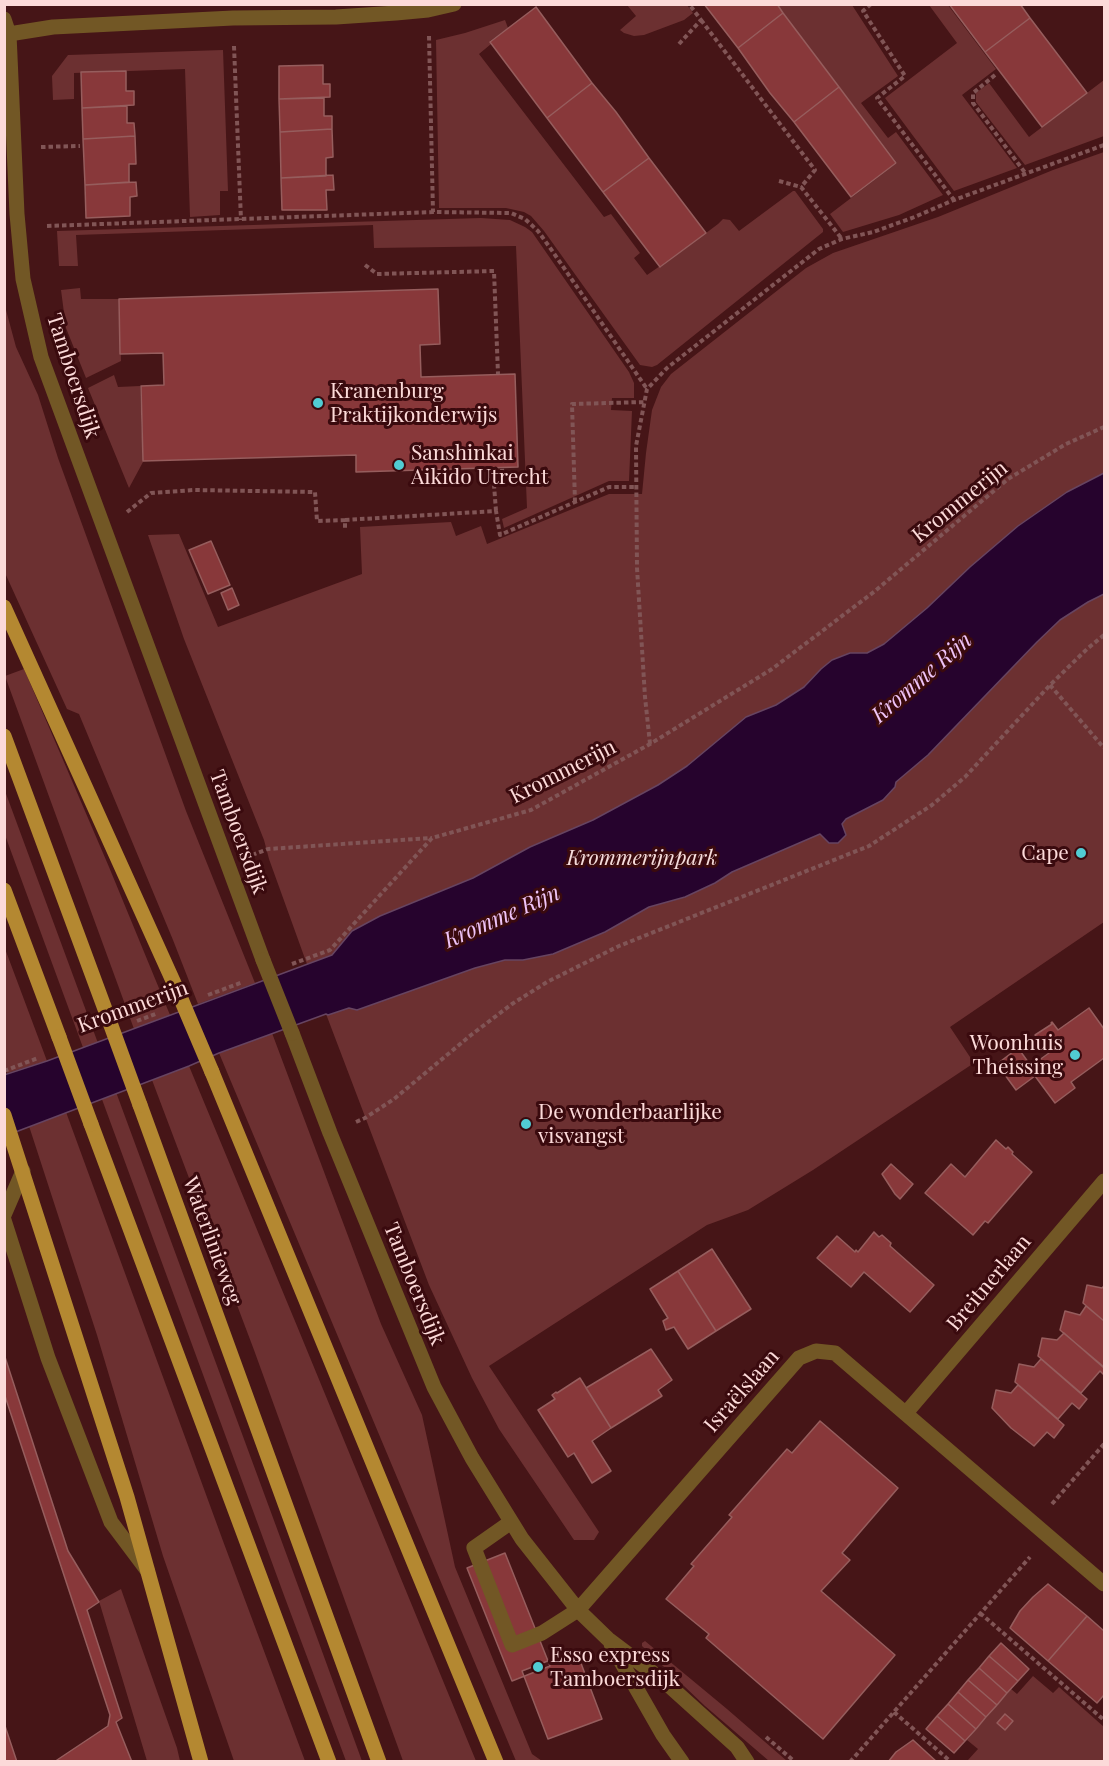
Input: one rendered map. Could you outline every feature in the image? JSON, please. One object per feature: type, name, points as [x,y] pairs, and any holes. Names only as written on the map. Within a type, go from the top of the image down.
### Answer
[{"type":"main road","points":[[4,607],[178,992],[496,1761]]},
{"type":"main road","name":"Waterlinieweg","points":[[4,736],[380,1761]]},
{"type":"main road","points":[[4,890],[328,1761]]},
{"type":"main road","points":[[4,1115],[127,1497],[201,1761]]},
{"type":"street","points":[[7,27],[53,27],[233,18],[336,17],[428,10],[454,4]]},
{"type":"street","name":"Tamboersdijk","points":[[7,27],[23,279],[41,357],[227,864],[330,1133],[434,1387],[472,1458],[522,1539],[578,1610],[608,1639]]},
{"type":"street","points":[[4,1215],[21,1166]]},
{"type":"street","name":"Breitnerlaan","points":[[906,1413],[1104,1181]]},
{"type":"street","points":[[4,1220],[48,1358],[111,1522],[147,1570]]},
{"type":"street","name":"Israëlslaan","points":[[511,1522],[474,1548],[512,1645],[542,1633],[578,1610],[799,1358],[816,1351],[835,1353],[1104,1584]]},
{"type":"street","points":[[608,1639],[663,1735],[682,1761]]},
{"type":"street","points":[[608,1639],[665,1682],[737,1747],[747,1761]]},
{"type":"path","points":[[689,4],[815,170],[801,187]]},
{"type":"path","points":[[871,4],[862,11],[905,76],[877,98],[954,200]]},
{"type":"path","points":[[428,10],[433,212]]},
{"type":"path","points":[[233,18],[241,220]]},
{"type":"path","points":[[679,44],[701,20]]},
{"type":"path","points":[[994,75],[973,93],[973,104],[1026,174]]},
{"type":"path","points":[[650,744],[637,568],[636,487],[636,446],[647,389],[667,368],[819,249],[842,239],[873,232],[912,218],[954,200],[1104,145]]},
{"type":"path","points":[[14,147],[80,146]]},
{"type":"path","points":[[779,181],[801,187],[842,239]]},
{"type":"path","points":[[18,228],[433,212],[511,213],[525,219],[538,231],[647,389]]},
{"type":"path","points":[[365,265],[376,274],[494,271],[498,374]]},
{"type":"path","points":[[575,501],[572,404],[644,402]]},
{"type":"path","name":"Krommerijn","points":[[227,864],[268,849],[432,838],[531,810],[650,744],[772,669],[875,591],[1008,479],[1066,444],[1104,427]]},
{"type":"path","points":[[502,468],[503,483],[494,485],[500,535],[609,487],[636,487]]},
{"type":"path","points":[[105,530],[151,494],[194,490],[315,492],[317,521],[496,511]]},
{"type":"path","points":[[345,520],[345,528]]},
{"type":"path","points":[[330,1133],[365,1118],[394,1099],[471,1035],[512,1004],[547,982],[619,946],[869,846],[932,805],[965,777],[1050,685],[1104,635]]},
{"type":"path","points":[[1050,685],[1104,748]]},
{"type":"path","points":[[287,966],[330,950],[432,838]]},
{"type":"path","name":"Krommerijn","points":[[201,998],[244,982]]},
{"type":"path","name":"Krommerijn","points":[[136,1022],[169,1010]]},
{"type":"path","points":[[4,1071],[49,1054]]},
{"type":"path","points":[[1035,1524],[1104,1444]]},
{"type":"path","points":[[850,1761],[1048,1536]]},
{"type":"path","points":[[980,1613],[1104,1720]]},
{"type":"path","points":[[894,1712],[951,1761]]},
{"type":"green space","points":[[627,5],[687,5],[693,13],[684,20],[644,35],[634,36],[620,30],[636,16]]},
{"type":"green space","points":[[777,5],[852,5],[898,76],[861,103],[888,138],[896,132],[943,195],[899,215],[843,232],[830,214],[897,163]]},
{"type":"green space","points":[[929,5],[948,5],[996,69],[962,95],[1017,168],[954,191],[885,98],[957,43]]},
{"type":"green space","points":[[505,20],[508,28],[490,41],[491,44],[479,54],[604,217],[611,214],[640,253],[634,258],[647,275],[661,267],[723,219],[730,220],[739,231],[793,191],[823,232],[657,365],[652,367],[640,365],[531,216],[506,208],[439,208],[436,40]]},
{"type":"green space","points":[[223,50],[228,191],[220,191],[220,215],[190,217],[185,69],[74,73],[74,99],[53,100],[52,76],[68,55]]},
{"type":"green space","points":[[1104,80],[1104,136],[1025,165],[976,102],[976,93],[989,83],[1029,137]]},
{"type":"green space","name":"Krommerijnpark","points":[[1104,152],[1104,922],[950,1027],[974,1063],[813,1170],[748,1210],[707,1225],[489,1366],[599,1532],[594,1540],[574,1540],[499,1429],[472,1378],[429,1285],[304,956],[264,840],[184,639],[148,535],[179,534],[218,627],[362,574],[360,527],[451,522],[456,536],[481,526],[487,544],[609,494],[642,494],[652,410],[661,387],[671,374],[806,268],[833,253],[938,217],[1053,170]]},
{"type":"green space","points":[[481,218],[510,220],[532,232],[629,372],[634,383],[634,398],[612,398],[611,410],[632,411],[629,481],[609,481],[504,528],[502,519],[527,508],[516,246],[374,248],[373,225],[76,235],[78,266],[59,266],[57,231]]},
{"type":"green space","points":[[80,288],[81,299],[119,299],[121,361],[86,378],[66,328],[61,290]]},
{"type":"green space","points":[[4,297],[16,347],[38,395],[58,458],[186,811],[255,983],[198,1004],[79,714],[67,709],[5,573]]},
{"type":"green space","points":[[114,375],[118,387],[140,386],[143,462],[129,488],[88,388]]},
{"type":"green space","points":[[24,669],[170,1015],[134,1029],[5,676]]},
{"type":"green space","points":[[5,791],[362,1761],[346,1761],[285,1598],[5,835]]},
{"type":"green space","points":[[4,946],[47,1061],[7,1073],[4,1064]]},
{"type":"green space","points":[[272,1033],[381,1324],[422,1415],[455,1567],[532,1754],[542,1761],[516,1761],[219,1053]]},
{"type":"green space","points":[[189,1066],[476,1761],[403,1761],[254,1350],[152,1080]]},
{"type":"green space","points":[[66,1112],[305,1761],[234,1761],[163,1556],[97,1335],[29,1126]]},
{"type":"green space","points":[[121,1589],[180,1761],[147,1761],[99,1601]]},
{"type":"green space","points":[[645,1641],[787,1761],[769,1761],[705,1706],[642,1646]]},
{"type":"green space","points":[[1033,1676],[1053,1693],[1059,1687],[1104,1727],[1104,1761],[968,1760],[978,1749],[967,1740],[1011,1689],[1017,1694]]},
{"type":"water","name":"Kromme Rijn","points":[[1104,473],[1104,594],[1060,620],[928,755],[896,782],[895,787],[883,800],[846,819],[842,824],[846,835],[838,843],[829,843],[820,834],[732,872],[685,897],[649,907],[605,932],[553,954],[523,960],[505,960],[475,968],[357,1010],[349,1008],[326,1014],[5,1136],[4,1075],[332,955],[352,931],[380,916],[473,878],[530,847],[593,820],[658,785],[687,766],[746,717],[776,705],[804,687],[832,660],[850,653],[867,653],[884,644],[1018,526],[1067,492]]},
{"type":"building","points":[[704,4],[777,4],[783,13],[738,48]]},
{"type":"building","points":[[949,4],[1020,4],[1030,18],[985,52]]},
{"type":"building","points":[[536,7],[592,83],[547,118],[490,42]]},
{"type":"building","points":[[783,13],[839,87],[794,122],[738,48]]},
{"type":"building","points":[[1030,18],[1087,93],[1042,127],[985,52]]},
{"type":"building","points":[[323,65],[323,84],[330,84],[330,97],[279,99],[279,66]]},
{"type":"building","points":[[126,71],[126,91],[134,91],[134,105],[82,108],[81,72]]},
{"type":"building","points":[[592,83],[649,158],[603,192],[547,118]]},
{"type":"building","points":[[839,87],[896,163],[851,197],[794,122]]},
{"type":"building","points":[[324,98],[324,116],[332,116],[332,129],[280,132],[279,99]]},
{"type":"building","points":[[127,106],[127,123],[134,123],[135,136],[83,139],[82,108]]},
{"type":"building","points":[[332,129],[333,157],[326,158],[326,176],[281,178],[280,132]]},
{"type":"building","points":[[135,136],[136,164],[129,164],[129,182],[85,185],[83,139]]},
{"type":"building","points":[[649,158],[706,233],[660,267],[603,192]]},
{"type":"building","points":[[333,175],[334,190],[326,190],[327,210],[282,210],[281,178]]},
{"type":"building","points":[[136,182],[137,196],[130,197],[130,216],[86,218],[85,185]]},
{"type":"building","points":[[438,289],[440,344],[420,345],[421,377],[515,374],[518,467],[356,472],[356,455],[143,461],[141,386],[164,385],[163,353],[120,354],[119,299]]},
{"type":"building","points":[[211,541],[230,585],[208,594],[189,550]]},
{"type":"building","points":[[232,588],[239,605],[228,610],[221,593]]},
{"type":"building","name":"Woonhuis Theissing","points":[[1089,1008],[1104,1029],[1104,1058],[1071,1082],[1075,1088],[1055,1103],[1035,1076],[1016,1090],[997,1064],[1018,1048],[1031,1066],[1049,1053],[1035,1035],[1052,1022],[1058,1030]]},
{"type":"building","points":[[996,1140],[1006,1149],[1008,1147],[1013,1152],[1012,1154],[1032,1172],[988,1223],[985,1221],[973,1235],[925,1193],[951,1164],[965,1177]]},
{"type":"building","points":[[891,1164],[913,1184],[900,1199],[882,1174]]},
{"type":"building","points":[[874,1232],[879,1237],[882,1235],[891,1243],[890,1246],[934,1285],[910,1312],[864,1272],[851,1287],[817,1258],[837,1236],[855,1252],[856,1250],[858,1252]]},
{"type":"building","points":[[712,1249],[751,1309],[716,1331],[678,1271]]},
{"type":"building","points":[[678,1271],[716,1331],[688,1349],[674,1327],[666,1330],[663,1321],[668,1318],[650,1289]]},
{"type":"building","points":[[1087,1285],[1102,1288],[1104,1286],[1104,1321],[1083,1303]]},
{"type":"building","points":[[1086,1306],[1104,1321],[1104,1367],[1060,1330],[1065,1311],[1080,1315]]},
{"type":"building","points":[[1064,1333],[1104,1368],[1104,1375],[1100,1371],[1081,1393],[1038,1356],[1042,1338],[1057,1340]]},
{"type":"building","points":[[651,1349],[672,1380],[658,1390],[662,1396],[611,1428],[586,1388]]},
{"type":"building","points":[[4,1354],[68,1551],[99,1602],[87,1610],[122,1718],[116,1722],[132,1762],[4,1762]]},
{"type":"building","points":[[1041,1359],[1087,1399],[1079,1409],[1072,1403],[1058,1419],[1015,1382],[1019,1364],[1034,1367]]},
{"type":"building","points":[[580,1378],[611,1428],[592,1441],[611,1471],[592,1483],[574,1453],[568,1457],[538,1410],[555,1399],[552,1395]]},
{"type":"building","points":[[1018,1385],[1064,1425],[1054,1438],[1047,1432],[1034,1446],[1011,1428],[992,1408],[996,1390],[1011,1393]]},
{"type":"building","points":[[4,1393],[110,1715],[108,1726],[54,1762],[17,1762],[4,1723]]},
{"type":"building","points":[[820,1421],[898,1488],[842,1553],[850,1560],[821,1591],[895,1655],[823,1739],[706,1638],[709,1634],[666,1599],[694,1566],[691,1564],[732,1517],[729,1515],[787,1449],[792,1453]]},
{"type":"building","points":[[505,1553],[550,1666],[512,1681],[467,1568]]},
{"type":"building","points":[[1048,1584],[1087,1616],[1048,1661],[1010,1628],[1020,1611]]},
{"type":"building","points":[[1087,1616],[1104,1631],[1104,1695],[1097,1703],[1048,1661]]},
{"type":"building","points":[[1001,1643],[1029,1669],[1018,1681],[989,1656]]},
{"type":"building","points":[[576,1650],[602,1719],[548,1739],[522,1671]]},
{"type":"building","points":[[989,1656],[1018,1681],[1007,1693],[979,1668]]},
{"type":"building","points":[[979,1668],[1007,1693],[997,1705],[968,1680]]},
{"type":"building","points":[[968,1680],[997,1705],[986,1717],[958,1692]]},
{"type":"building","points":[[958,1692],[986,1717],[976,1729],[948,1704]]},
{"type":"building","points":[[948,1704],[976,1729],[965,1741],[937,1716]]},
{"type":"building","points":[[1005,1714],[1013,1721],[1005,1730],[997,1723]]},
{"type":"building","points":[[937,1716],[965,1741],[954,1753],[926,1729]]},
{"type":"building","points":[[913,1740],[937,1762],[888,1762],[896,1752]]},
{"type":"place","name":"Kranenburg Praktijkonderwijs","points":[[318,403]]},
{"type":"place","name":"Sanshinkai Aikido Utrecht","points":[[399,465]]},
{"type":"place","name":"Cape","points":[[1081,853]]},
{"type":"place","name":"Woonhuis Theissing","points":[[1075,1055]]},
{"type":"place","name":"De wonderbaarlijke visvangst","points":[[526,1124]]},
{"type":"place","name":"Esso express Tamboersdijk","points":[[538,1667]]}]
